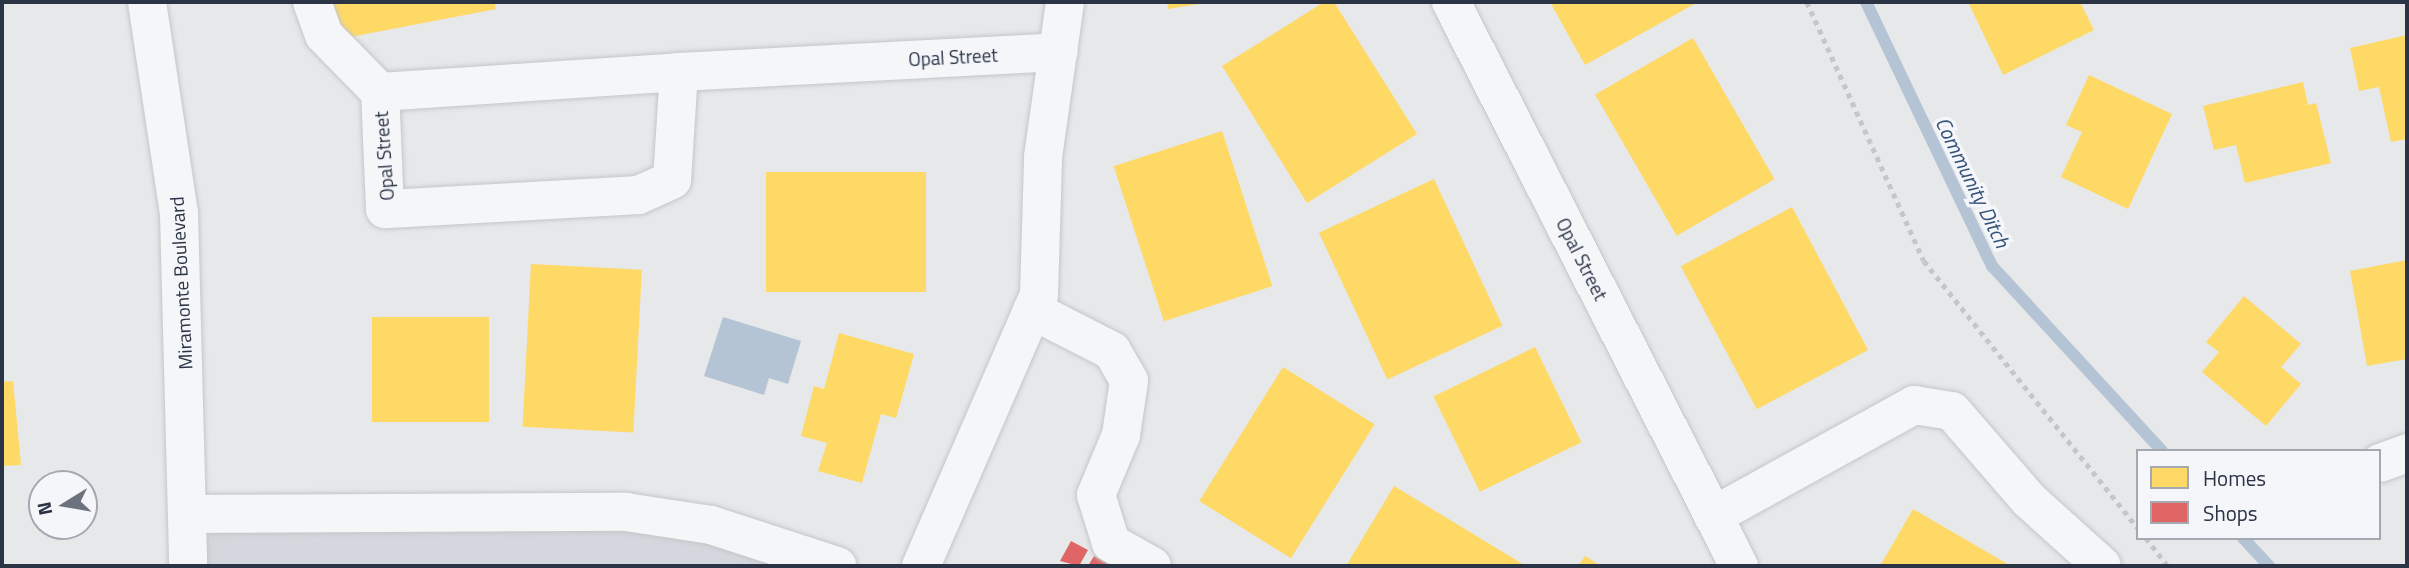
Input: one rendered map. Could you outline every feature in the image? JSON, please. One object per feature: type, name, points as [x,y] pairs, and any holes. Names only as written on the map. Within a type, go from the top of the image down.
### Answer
[{"type":"street","name":"Miramonte Boulevard","points":[[147,2],[179,213],[188,566]]},
{"type":"street","points":[[312,2],[324,36],[380,92]]},
{"type":"street","points":[[921,566],[1039,295],[1043,158],[1065,2]]},
{"type":"street","name":"Opal Street","points":[[1451,2],[1739,566]]},
{"type":"street","name":"Opal Street","points":[[679,72],[672,180],[638,195],[385,209],[380,92],[679,72],[1058,52]]},
{"type":"street","points":[[1032,310],[1112,351],[1129,381],[1121,435],[1096,495],[1111,543],[1152,566]]},
{"type":"street","points":[[1713,516],[1914,405],[1952,411],[2029,500],[2102,566]]},
{"type":"street","points":[[187,514],[626,512],[711,524],[837,566]]},
{"type":"path","points":[[1807,2],[1924,261],[2136,526]]},
{"type":"path","points":[[2148,540],[2168,566]]},
{"type":"shaded area","points":[[534,509],[837,566],[188,566],[187,514]]},
{"type":"water","points":[[723,317],[801,341],[788,384],[769,378],[764,395],[704,376]]},
{"type":"building: Homes","points":[[333,2],[494,2],[496,9],[340,39]]},
{"type":"building: Homes","points":[[1167,2],[1205,2],[1205,3],[1168,9]]},
{"type":"building: Homes","points":[[1324,2],[1334,2],[1417,134],[1307,203],[1222,66]]},
{"type":"building: Homes","points":[[1550,2],[1698,2],[1585,65]]},
{"type":"building: Homes","points":[[1968,2],[2080,2],[2094,30],[2003,75]]},
{"type":"building: Homes","points":[[2407,35],[2407,139],[2391,142],[2379,87],[2359,91],[2350,48]]},
{"type":"building: Homes","points":[[1693,38],[1774,179],[1677,236],[1595,94]]},
{"type":"building: Homes","points":[[2089,75],[2172,114],[2128,209],[2061,177],[2082,132],[2066,125]]},
{"type":"building: Homes","points":[[2303,82],[2308,105],[2316,103],[2331,163],[2245,183],[2236,145],[2214,150],[2203,106]]},
{"type":"building: Homes","points":[[1222,131],[1272,286],[1164,321],[1114,166]]},
{"type":"building: Homes","points":[[766,172],[926,172],[926,292],[766,292]]},
{"type":"building: Homes","points":[[1434,179],[1502,326],[1387,379],[1319,233]]},
{"type":"building: Homes","points":[[1792,207],[1868,350],[1757,409],[1681,266]]},
{"type":"building: Homes","points":[[2407,260],[2407,359],[2367,366],[2350,271]]},
{"type":"building: Homes","points":[[531,264],[642,270],[633,433],[522,427]]},
{"type":"building: Homes","points":[[2244,296],[2301,344],[2281,367],[2301,384],[2266,426],[2202,372],[2219,352],[2206,342]]},
{"type":"building: Homes","points":[[372,317],[489,317],[489,422],[372,422]]},
{"type":"building: Homes","points":[[839,333],[914,354],[896,418],[881,414],[862,483],[818,471],[827,443],[801,436],[814,386],[824,389]]},
{"type":"building: Homes","points":[[1535,347],[1581,442],[1480,492],[1433,397]]},
{"type":"building: Homes","points":[[1283,367],[1375,424],[1291,558],[1199,501]]},
{"type":"building: Homes","points":[[13,381],[21,465],[2,466],[2,382]]},
{"type":"building: Homes","points":[[1394,486],[1526,566],[1346,566]]},
{"type":"building: Homes","points":[[1913,509],[2011,566],[1880,566]]},
{"type":"building: Homes","points":[[1585,556],[1601,566],[1578,566]]},
{"type":"building: Shops","points":[[1071,541],[1088,550],[1079,566],[1060,561]]},
{"type":"building: Shops","points":[[1094,556],[1111,566],[1088,566]]},
{"type":"waterway","name":"Community Ditch","points":[[1866,2],[1992,266],[2160,449]]},
{"type":"waterway","name":"Community Ditch","points":[[2245,540],[2269,566]]}]
